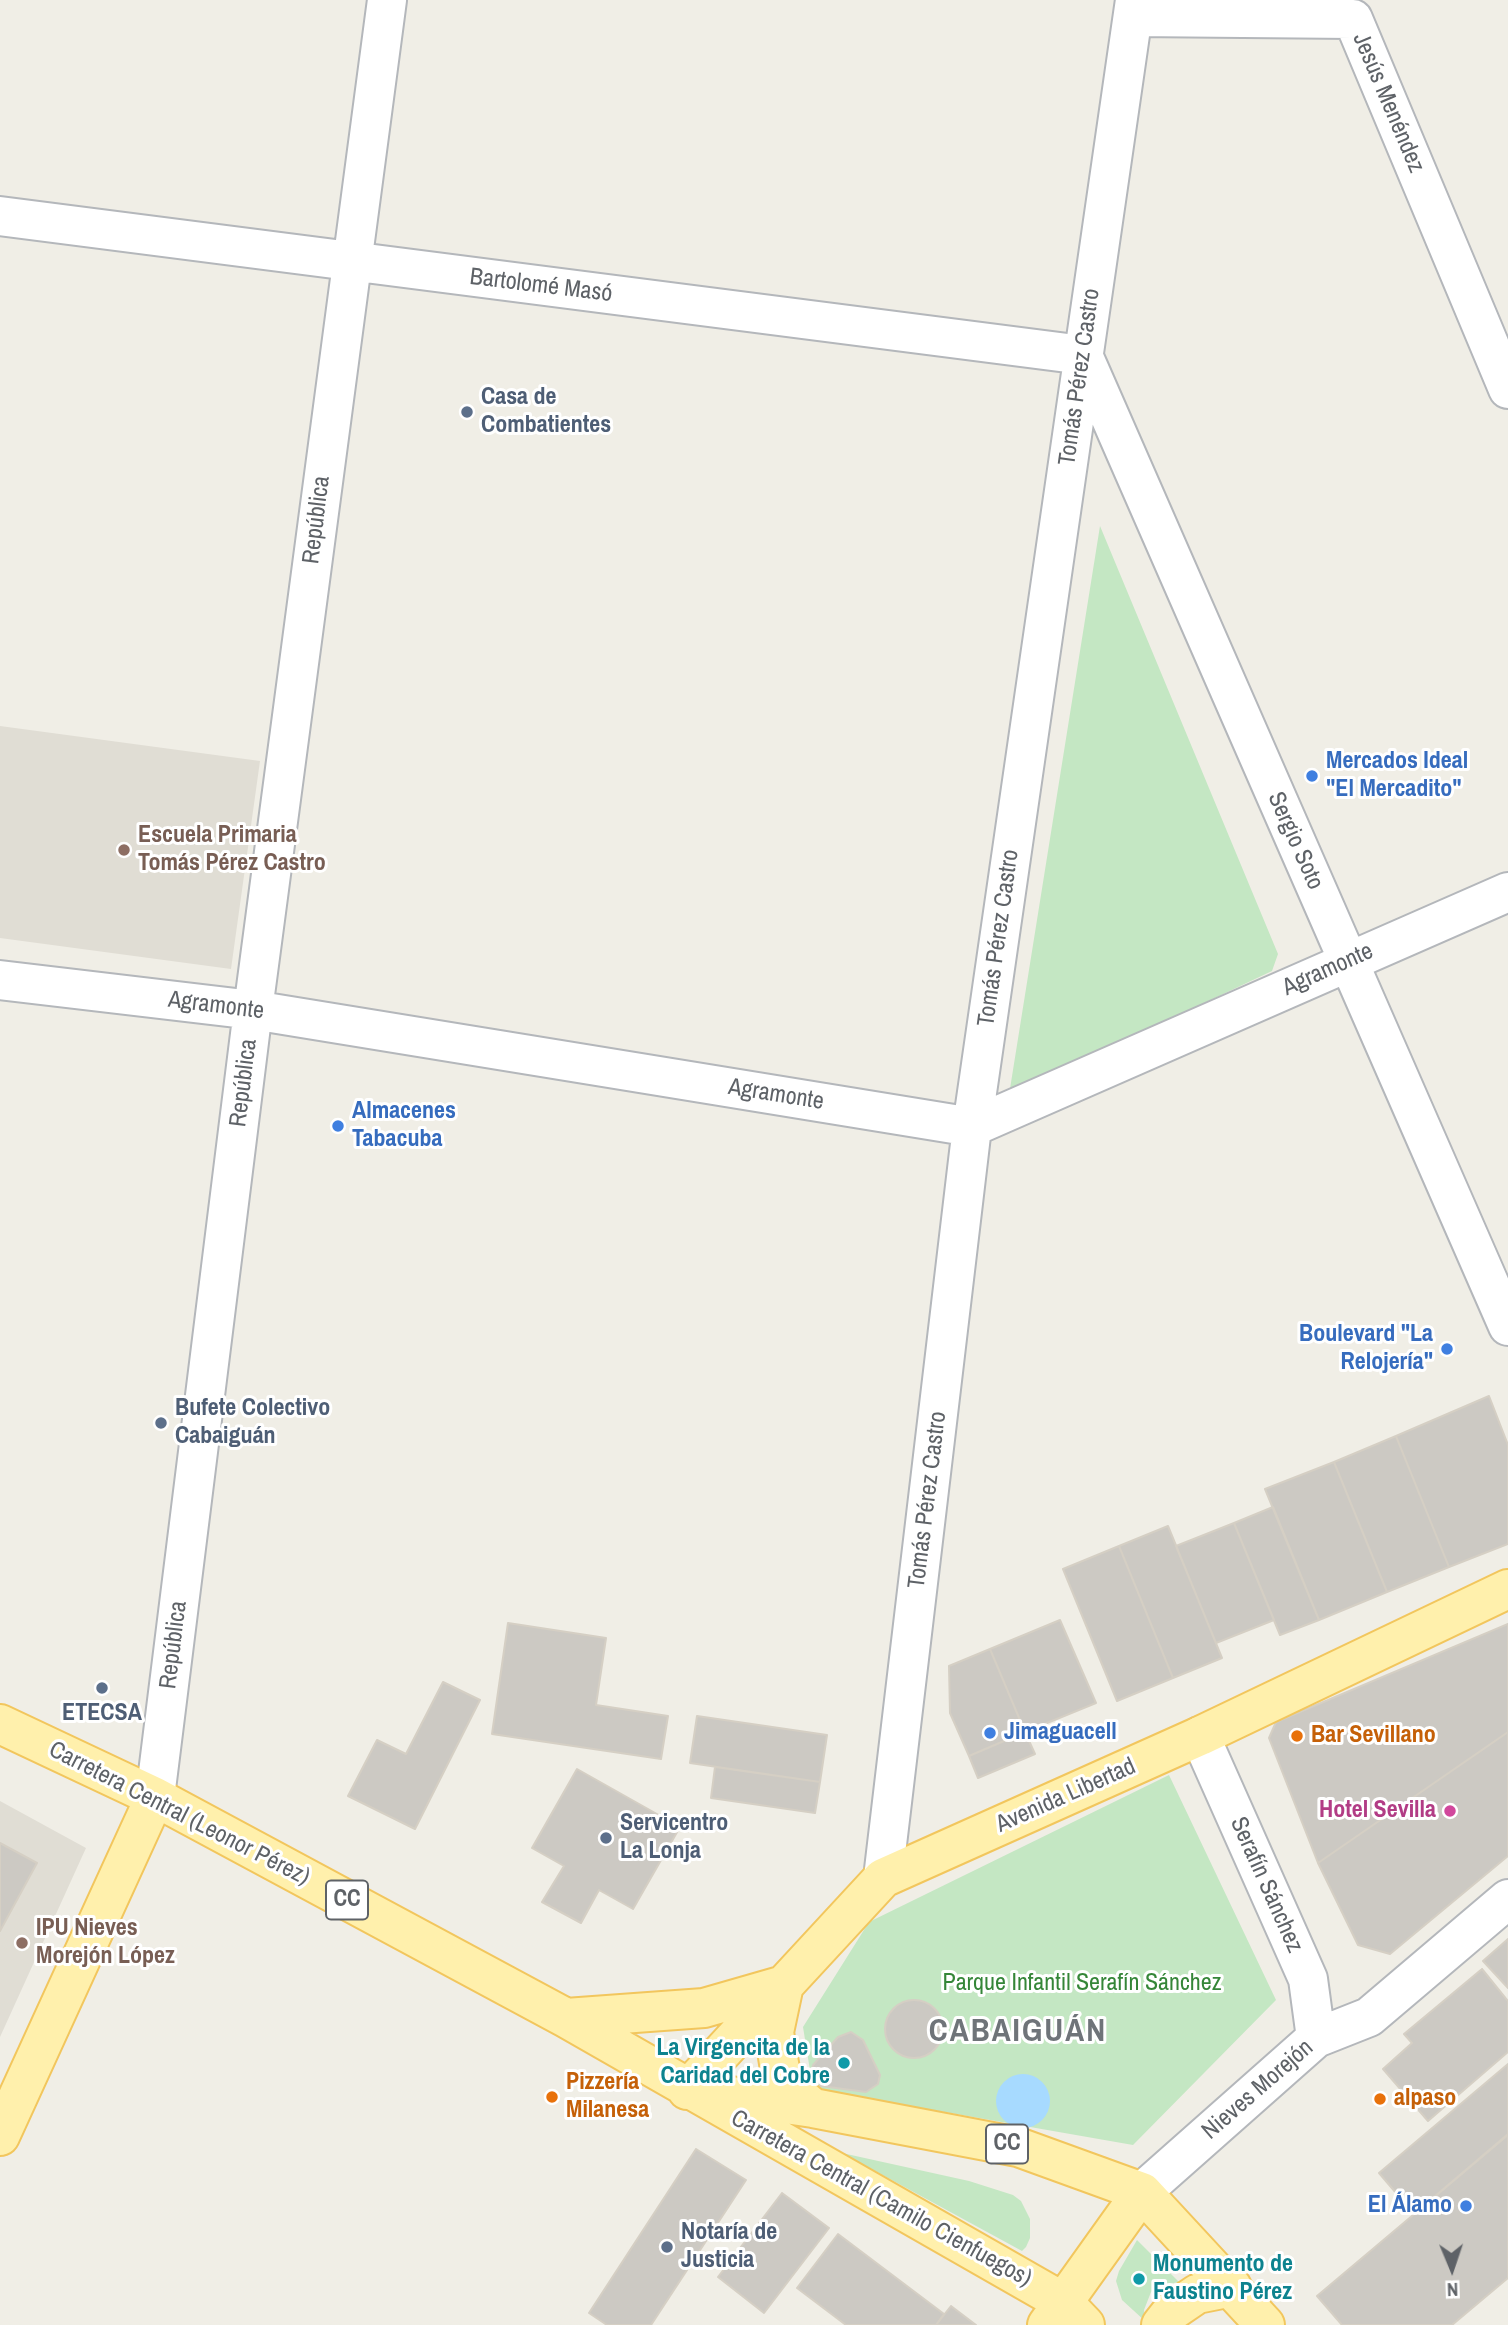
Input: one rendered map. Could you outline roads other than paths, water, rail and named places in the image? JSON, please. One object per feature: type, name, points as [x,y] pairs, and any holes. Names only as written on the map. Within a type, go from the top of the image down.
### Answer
[{"type":"main road","name":"Avenida Libertad","points":[[687,2090],[883,1878],[1200,1736],[1508,1589]]},
{"type":"main road","name":"Carretera Central (Leonor Pérez)","points":[[0,1724],[155,1797],[566,2018],[687,2090]]},
{"type":"main road","name":"República","points":[[0,2136],[155,1797]]},
{"type":"main road","points":[[566,2018],[704,2008],[784,1985],[774,2032],[782,2082],[813,2108]]},
{"type":"main road","name":"Carretera Central (Camilo Cienfuegos)","points":[[687,2090],[813,2108],[1018,2147],[1142,2192],[1265,2325]]},
{"type":"main road","name":"Carretera Central (Camilo Cienfuegos)","points":[[687,2090],[1065,2317]]},
{"type":"main road","name":"Nieves Morejón","points":[[1065,2317],[1142,2192]]},
{"type":"main road","points":[[1161,2325],[1172,2311],[1197,2294],[1232,2287]]},
{"type":"street","name":"República","points":[[155,1797],[253,1010],[350,262],[387,0]]},
{"type":"street","name":"Tomás Pérez Castro","points":[[883,1878],[972,1127],[1135,8]]},
{"type":"street","name":"Jesús Menéndez","points":[[1135,8],[1353,19],[1508,389]]},
{"type":"street","name":"Bartolomé Masó","points":[[0,216],[1083,355]]},
{"type":"street","name":"Sergio Soto","points":[[1083,355],[1508,1326]]},
{"type":"street","name":"Agramonte","points":[[0,980],[253,1010],[972,1127],[1508,892]]},
{"type":"street","name":"Serafín Sánchez","points":[[1200,1736],[1308,1979],[1316,2038]]},
{"type":"street","name":"Nieves Morejón","points":[[1142,2192],[1316,2038],[1369,2017],[1508,1899]]},
{"type":"water","points":[[1023,2074],[1042,2082],[1050,2101],[1042,2120],[1023,2128],[1004,2120],[996,2101],[1004,2082]]},
{"type":"place","name":"Casa de Combatientes","points":[[467,412]]},
{"type":"place","name":"Mercados Ideal \"El Mercadito\"","points":[[1312,776]]},
{"type":"place","name":"Escuela Primaria Tomás Pérez Castro","points":[[124,850]]},
{"type":"place","name":"Almacenes Tabacuba","points":[[338,1126]]},
{"type":"place","name":"Boulevard \"La Relojería\"","points":[[1447,1349]]},
{"type":"place","name":"Bufete Colectivo Cabaiguán","points":[[161,1423]]},
{"type":"place","name":"ETECSA","points":[[102,1688]]},
{"type":"place","name":"Jimaguacell","points":[[990,1733]]},
{"type":"place","name":"Bar Sevillano","points":[[1297,1736]]},
{"type":"place","name":"Hotel Sevilla","points":[[1450,1811]]},
{"type":"place","name":"Servicentro La Lonja","points":[[606,1838]]},
{"type":"place","name":"IPU Nieves Morejón López","points":[[22,1943]]},
{"type":"place","name":"La Virgencita de la Caridad del Cobre","points":[[844,2063]]},
{"type":"place","name":"Pizzería Milanesa","points":[[552,2097]]},
{"type":"place","name":"alpaso","points":[[1380,2099]]},
{"type":"place","name":"El Álamo","points":[[1466,2206]]},
{"type":"place","name":"Notaría de Justicia","points":[[667,2247]]},
{"type":"place","name":"Monumento de Faustino Pérez","points":[[1139,2279]]},
{"type":"district","name":"CABAIGUÁN","points":[[1018,2032]]},
{"type":"park label","name":"Parque Infantil Serafín Sánchez","points":[[1082,1984]]}]
